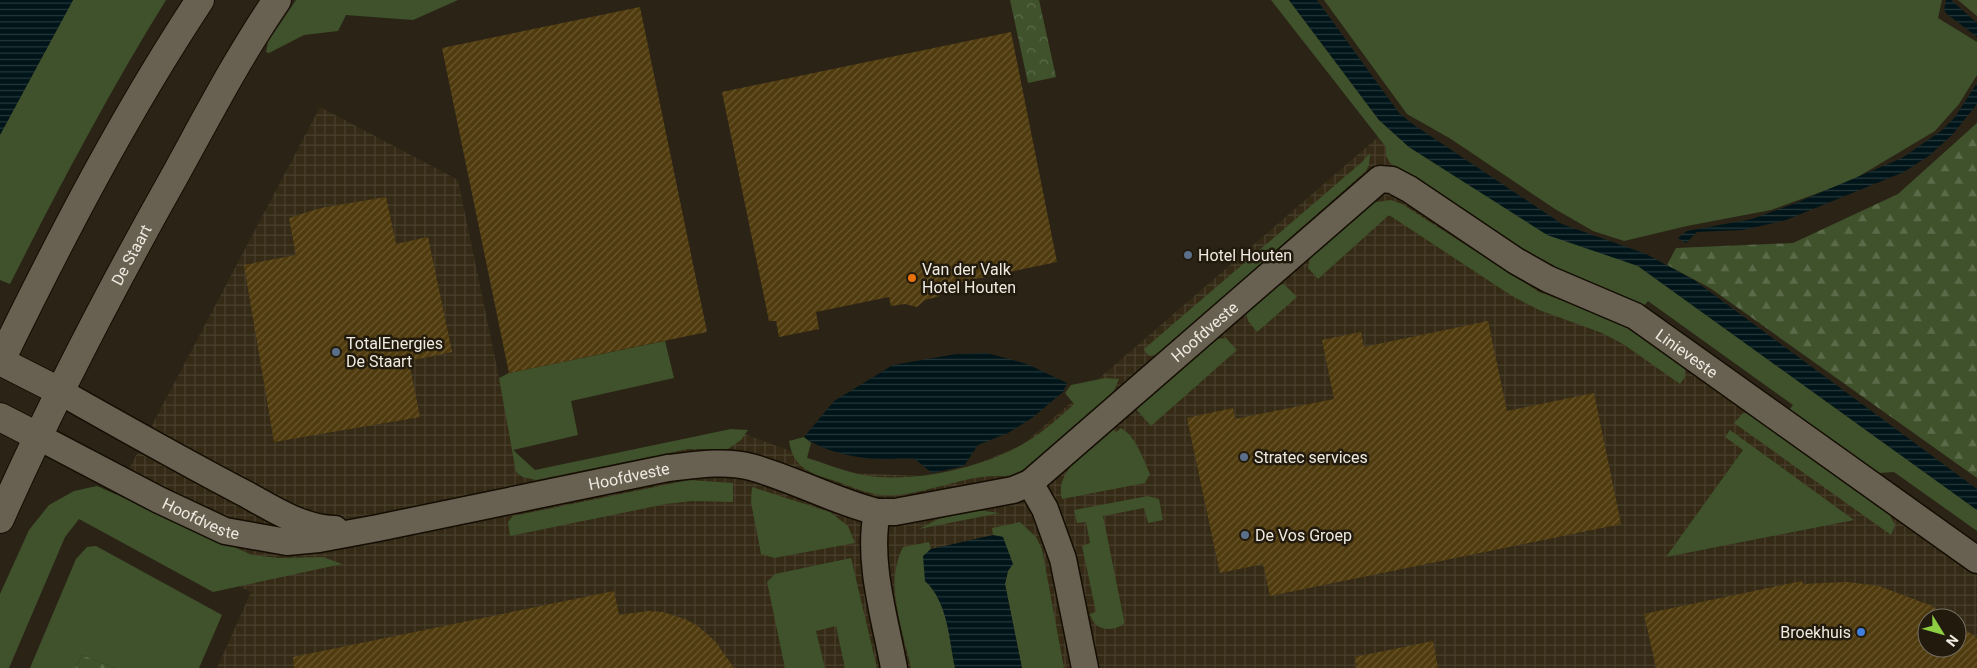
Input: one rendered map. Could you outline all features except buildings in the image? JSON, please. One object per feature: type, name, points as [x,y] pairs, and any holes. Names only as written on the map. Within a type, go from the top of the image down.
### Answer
[{"type":"main road","points":[[59,391],[0,362],[56,249],[157,64],[200,0]]},
{"type":"main road","name":"De Staart","points":[[0,519],[59,391],[125,264],[250,39],[277,0]]},
{"type":"main road","points":[[0,416],[38,436]]},
{"type":"street","name":"Hoofdveste","points":[[38,436],[159,500],[226,531],[286,542],[319,539],[378,528],[668,468],[698,464],[750,467],[877,512],[896,512],[995,493],[1030,483],[1380,179]]},
{"type":"street","name":"Linieveste","points":[[1380,179],[1392,180],[1409,189],[1516,261],[1548,279],[1635,316],[1977,560]]},
{"type":"street","name":"Hoofdveste","points":[[59,391],[294,520],[331,529],[378,528]]},
{"type":"street","points":[[1030,483],[1045,509],[1063,559],[1085,668]]},
{"type":"street","points":[[877,512],[874,546],[894,668]]},
{"type":"shaded area","points":[[0,0],[73,0],[0,135]]},
{"type":"shaded area","points":[[1289,0],[1317,0],[1399,113],[1414,125],[1562,224],[1646,254],[1694,280],[1977,489],[1977,510],[1638,266],[1547,235],[1409,147],[1379,120]]},
{"type":"shaded area","points":[[1946,0],[1951,0],[1977,23],[1977,37],[1947,14],[1944,10]]},
{"type":"shaded area","points":[[1977,83],[1977,104],[1953,134],[1930,155],[1904,172],[1786,220],[1743,230],[1697,232],[1686,243],[1678,238],[1687,231],[1752,219],[1796,203],[1902,158],[1941,131],[1955,117]]},
{"type":"shaded area","points":[[320,107],[458,180],[520,478],[739,432],[849,473],[945,477],[1022,445],[1384,132],[1977,547],[1977,668],[217,668],[251,592],[102,520]]},
{"type":"shaded area","points":[[987,353],[1027,364],[1067,383],[1063,392],[1032,418],[1008,433],[978,445],[964,466],[932,473],[915,459],[880,459],[850,456],[821,447],[804,437],[834,401],[893,365],[956,354]]},
{"type":"shaded area","points":[[993,535],[1003,537],[1013,564],[1008,571],[1005,584],[1022,668],[955,668],[943,610],[939,599],[925,581],[923,556],[931,549]]},
{"type":"green space","points":[[73,0],[166,0],[85,140],[10,284],[0,280],[0,135]]},
{"type":"green space","points":[[296,0],[458,0],[413,20],[346,15],[338,31],[304,35],[269,53],[266,52],[268,42]]},
{"type":"green space","points":[[1010,0],[1039,0],[1056,77],[1028,83]]},
{"type":"green space","points":[[1271,0],[1289,0],[1379,120],[1409,147],[1472,187],[1594,249],[1638,266],[1977,510],[1977,531],[1894,472],[1878,473],[1789,410],[1793,405],[1648,301],[1644,306],[1617,293],[1570,276],[1524,252],[1390,163],[1386,156],[1386,147]]},
{"type":"green space","points":[[1324,0],[1942,0],[1938,18],[1977,42],[1977,75],[1959,104],[1935,131],[1851,181],[1771,210],[1687,226],[1624,241],[1593,231],[1555,209],[1451,139],[1407,114]]},
{"type":"green space","points":[[1958,0],[1977,0],[1977,16]]},
{"type":"green space","points":[[1977,123],[1977,478],[1710,288],[1667,265],[1676,248],[1793,243],[1898,194]]},
{"type":"green space","points":[[1370,153],[1369,165],[1366,171],[1158,354],[1150,356],[1146,353],[1144,349],[1362,162]]},
{"type":"green space","points":[[1391,200],[1402,204],[1539,292],[1610,318],[1627,327],[1685,367],[1685,377],[1680,384],[1623,344],[1602,333],[1539,310],[1512,296],[1389,215],[1318,279],[1308,268],[1310,257],[1367,207],[1376,202]]},
{"type":"green space","points":[[1284,284],[1297,297],[1257,332],[1248,321],[1246,314],[1276,286]]},
{"type":"green space","points":[[1226,338],[1237,350],[1151,426],[1136,409],[1216,339]]},
{"type":"green space","points":[[665,341],[674,378],[571,401],[578,435],[513,450],[535,470],[731,429],[748,430],[741,440],[728,449],[688,449],[536,480],[522,477],[516,472],[499,378],[509,373]]},
{"type":"green space","points":[[1105,378],[1119,379],[1112,395],[1023,473],[1018,474],[970,479],[905,494],[874,494],[821,476],[802,467],[794,457],[789,441],[804,437],[811,443],[807,458],[858,474],[877,477],[898,477],[943,472],[986,461],[1023,444],[1050,426],[1074,404],[1065,393],[1071,385]]},
{"type":"green space","points":[[1743,413],[1751,414],[1890,515],[1895,525],[1891,535],[1734,423]]},
{"type":"green space","points":[[1121,428],[1131,436],[1145,462],[1150,474],[1145,483],[1062,499],[1061,488],[1069,469],[1086,451],[1113,429],[1116,432]]},
{"type":"green space","points":[[1730,430],[1854,520],[1666,557],[1743,450],[1725,437]]},
{"type":"green space","points":[[689,480],[733,483],[733,502],[692,501],[666,504],[510,536],[508,522],[513,516]]},
{"type":"green space","points":[[97,486],[252,555],[279,558],[323,557],[342,564],[213,592],[79,519],[65,537],[9,668],[0,668],[0,594],[29,530],[49,505],[74,491]]},
{"type":"green space","points":[[752,487],[830,512],[848,526],[855,543],[774,558],[761,554],[751,502]]},
{"type":"green space","points":[[1148,496],[1159,499],[1163,520],[1148,523],[1144,508],[1103,516],[1124,624],[1108,629],[1099,627],[1095,624],[1090,614],[1096,612],[1082,546],[1090,543],[1086,522],[1077,523],[1074,510]]},
{"type":"green space","points":[[977,510],[1000,513],[919,529],[938,519]]},
{"type":"green space","points":[[1020,522],[1036,537],[1042,549],[1064,668],[1022,668],[1005,584],[1008,571],[1003,537],[993,535],[992,528]]},
{"type":"green space","points":[[929,542],[931,549],[928,551],[925,581],[939,599],[943,610],[955,668],[911,668],[900,623],[895,592],[895,576],[903,547]]},
{"type":"green space","points":[[96,546],[222,615],[199,668],[115,668],[82,655],[75,668],[30,668],[76,559],[87,547]]},
{"type":"green space","points":[[851,558],[877,668],[845,668],[836,626],[816,631],[825,668],[785,668],[767,582],[775,574]]},
{"type":"green space","points":[[82,655],[115,668],[75,668]]},
{"type":"place","name":"Hotel Houten","points":[[1188,255]]},
{"type":"place","name":"Van der Valk Hotel Houten","points":[[912,278]]},
{"type":"place","name":"TotalEnergies De Staart","points":[[336,352]]},
{"type":"place","name":"Stratec services","points":[[1244,457]]},
{"type":"place","name":"De Vos Groep","points":[[1245,535]]},
{"type":"place","name":"Broekhuis","points":[[1861,632]]}]
